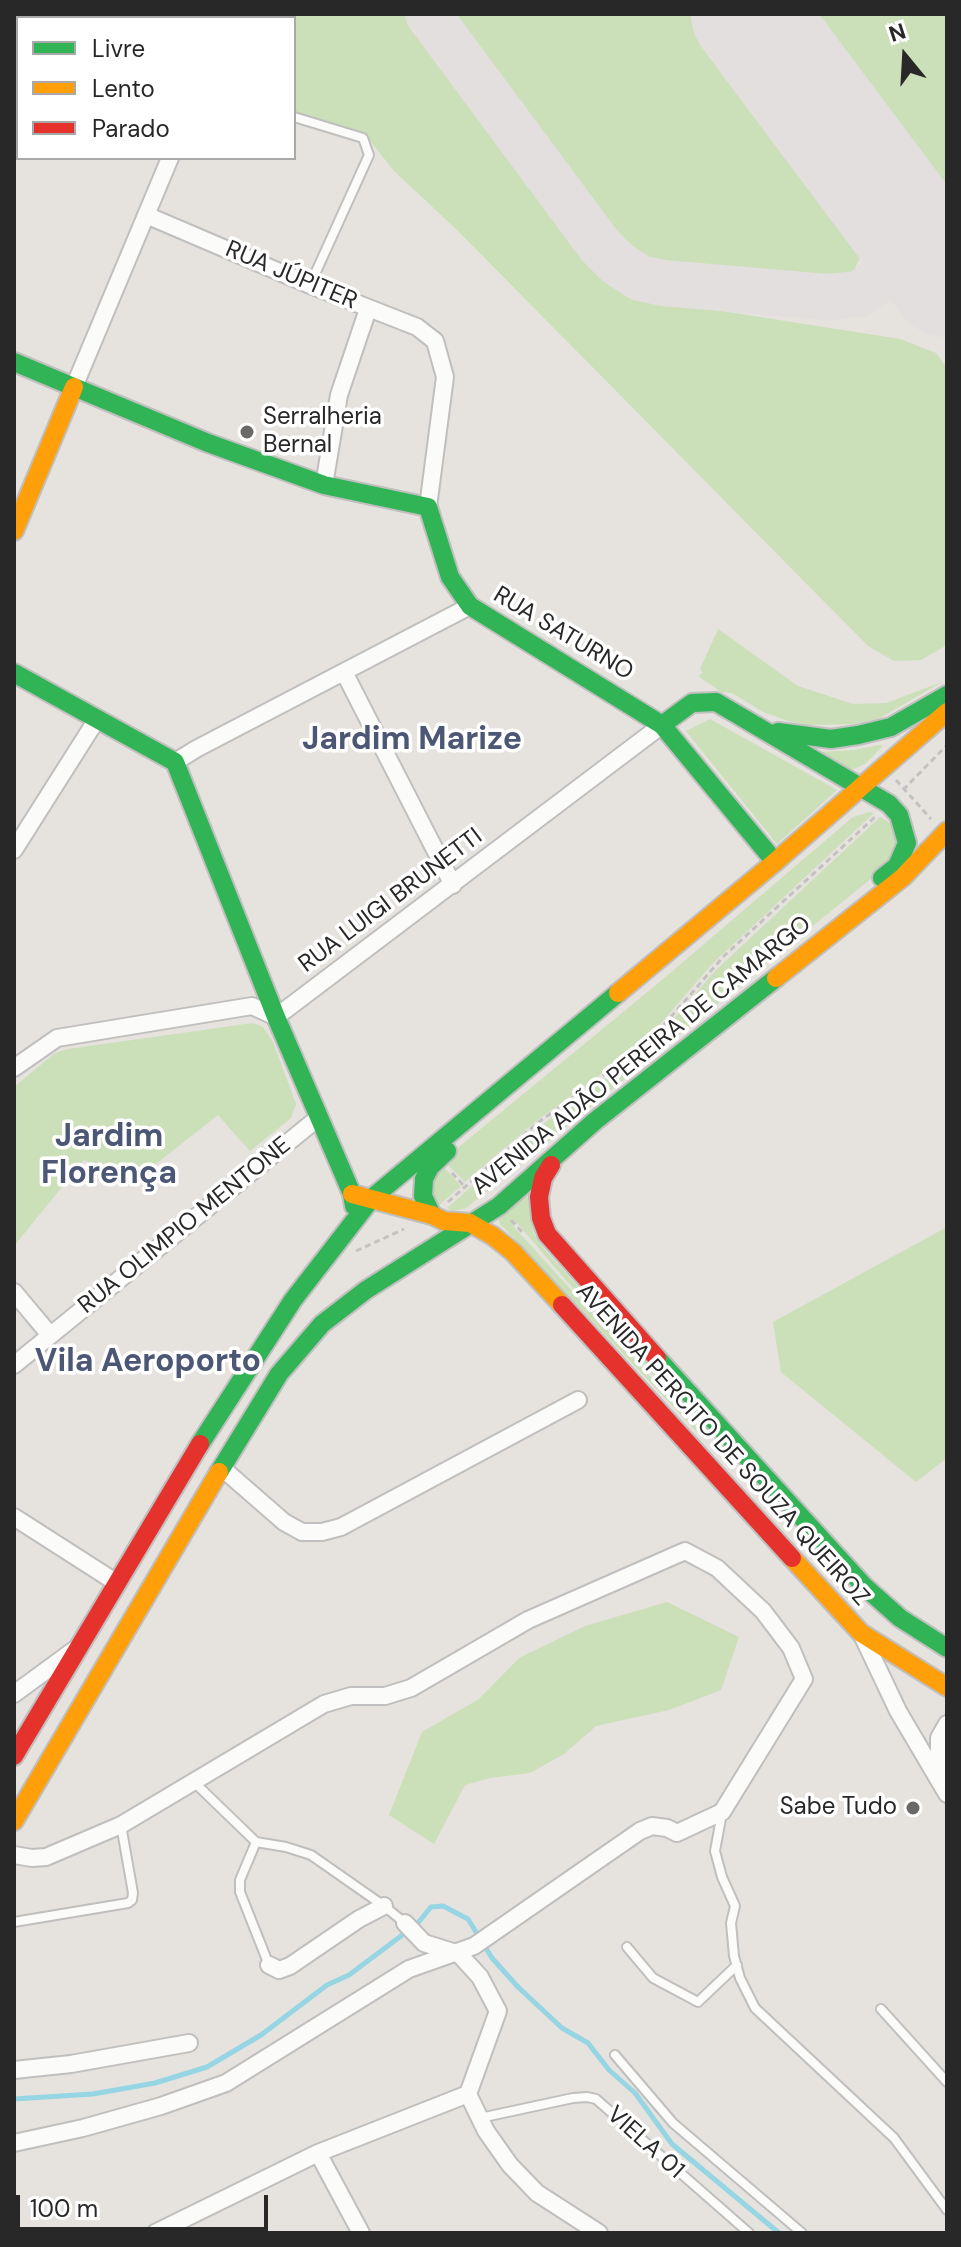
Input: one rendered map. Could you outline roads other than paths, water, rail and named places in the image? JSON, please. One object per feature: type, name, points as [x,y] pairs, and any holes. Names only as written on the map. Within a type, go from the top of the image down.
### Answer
[{"type":"main road","points":[[14,362],[208,443],[324,485],[428,507]]},
{"type":"main road","points":[[14,531],[74,387]]},
{"type":"main road","name":"RUA SATURNO","points":[[428,507],[450,577],[470,606],[662,725],[775,862]]},
{"type":"main road","points":[[14,673],[175,762],[276,1017],[352,1194],[355,1216],[351,1227]]},
{"type":"main road","points":[[763,729],[806,738],[831,739],[858,735],[891,727],[947,695]]},
{"type":"main road","points":[[682,749],[677,731],[679,720],[692,703],[716,702],[889,804],[899,815],[905,829],[907,843],[897,866],[775,968],[737,1009]]},
{"type":"main road","name":"RUA LUIGI BRUNETTI","points":[[662,725],[692,703]]},
{"type":"main road","points":[[14,1756],[244,1373],[293,1300],[372,1198],[775,862],[947,712]]},
{"type":"main road","points":[[829,816],[859,804],[889,804]]},
{"type":"main road","name":"AVENIDA ADÃO PEREIRA DE CAMARGO","points":[[14,1821],[279,1374],[322,1324],[366,1290],[499,1206],[558,1153],[903,877],[942,828]]},
{"type":"main road","points":[[432,1215],[423,1196],[424,1179],[430,1167],[682,955],[743,889]]},
{"type":"main road","name":"AVENIDA PERCITO DE SOUZA QUEIROZ","points":[[558,1153],[543,1178],[539,1197],[541,1218],[547,1234],[558,1249],[864,1586],[900,1618],[947,1648]]},
{"type":"main road","points":[[352,1194],[444,1221],[470,1223]]},
{"type":"main road","name":"AVENIDA PERCITO DE SOUZA QUEIROZ","points":[[470,1223],[508,1248],[861,1633],[947,1687]]},
{"type":"main road","points":[[437,1245],[474,1240],[508,1248]]},
{"type":"street","points":[[74,387],[169,160]]},
{"type":"street","name":"RUA JÚPITER","points":[[146,215],[417,327],[435,341]]},
{"type":"street","points":[[324,485],[339,395],[368,309]]},
{"type":"street","name":"RUA SATURNO","points":[[428,507],[445,377],[435,341]]},
{"type":"street","points":[[175,762],[470,606]]},
{"type":"street","points":[[344,672],[453,885]]},
{"type":"street","points":[[14,850],[97,719]]},
{"type":"street","name":"RUA LUIGI BRUNETTI","points":[[276,1017],[662,725]]},
{"type":"street","points":[[14,1068],[57,1038],[252,1006],[276,1017]]},
{"type":"street","name":"RUA OLIMPIO MENTONE","points":[[14,1365],[318,1118]]},
{"type":"street","points":[[14,1292],[50,1335]]},
{"type":"street","points":[[222,1468],[284,1522],[302,1532],[322,1532],[341,1527],[578,1400]]},
{"type":"street","points":[[14,1517],[117,1583]]},
{"type":"street","points":[[14,1855],[46,1857],[121,1825],[324,1704],[351,1696],[385,1696],[411,1688],[528,1620],[685,1551],[717,1568],[763,1611],[791,1648],[804,1679],[722,1812],[677,1833],[652,1826],[640,1831],[496,1932],[466,1950],[409,1969],[226,2083],[109,2121],[14,2143]]},
{"type":"street","points":[[861,1633],[898,1711],[943,1787]]},
{"type":"street","points":[[16,1693],[82,1644]]},
{"type":"street","points":[[16,1693],[32,1693],[39,1697],[40,1712]]},
{"type":"street","points":[[943,1787],[939,1738],[947,1724]]},
{"type":"street","points":[[269,1965],[279,1970],[290,1966],[359,1919],[384,1906]]},
{"type":"street","points":[[405,1923],[424,1943],[466,1950]]},
{"type":"street","points":[[466,1950],[498,2011],[468,2094],[510,2165],[537,2193],[599,2233]]},
{"type":"street","points":[[14,2070],[71,2064],[189,2043]]},
{"type":"street","points":[[155,2233],[318,2153],[468,2094]]},
{"type":"street","points":[[318,2153],[361,2233]]},
{"type":"lane","points":[[296,118],[363,138],[369,155],[310,285]]},
{"type":"lane","points":[[195,1783],[256,1842],[311,1855],[405,1923]]},
{"type":"lane","points":[[722,1812],[715,1851],[735,1906],[731,1923],[737,1965],[755,2008],[894,2138],[947,2210]]},
{"type":"lane","points":[[14,1922],[132,1900],[121,1825]]},
{"type":"lane","points":[[256,1842],[240,1880],[240,1892],[269,1965]]},
{"type":"lane","points":[[627,1947],[653,1978],[698,2002],[737,1965]]},
{"type":"lane","points":[[881,2009],[947,2082]]},
{"type":"lane","points":[[615,2055],[673,2123],[802,2233]]},
{"type":"lane","name":"VIELA 01","points":[[480,2118],[573,2098],[596,2099],[749,2233]]},
{"type":"waterway","points":[[14,2099],[93,2094],[155,2083],[207,2067],[261,2035],[327,1985],[349,1975],[417,1924],[431,1907],[443,1906],[468,1919],[492,1958],[518,1987],[562,2028],[588,2043],[609,2070],[635,2093],[672,2144],[779,2233]]},
{"type":"place","name":"Serralheria Bernal","points":[[247,432]]},
{"type":"place","name":"Sabe Tudo","points":[[913,1808]]},
{"type":"district","name":"Jardim Marize","points":[[412,741]]},
{"type":"district","name":"Jardim Florença","points":[[109,1156]]},
{"type":"district","name":"Vila Aeroporto","points":[[148,1363]]}]
